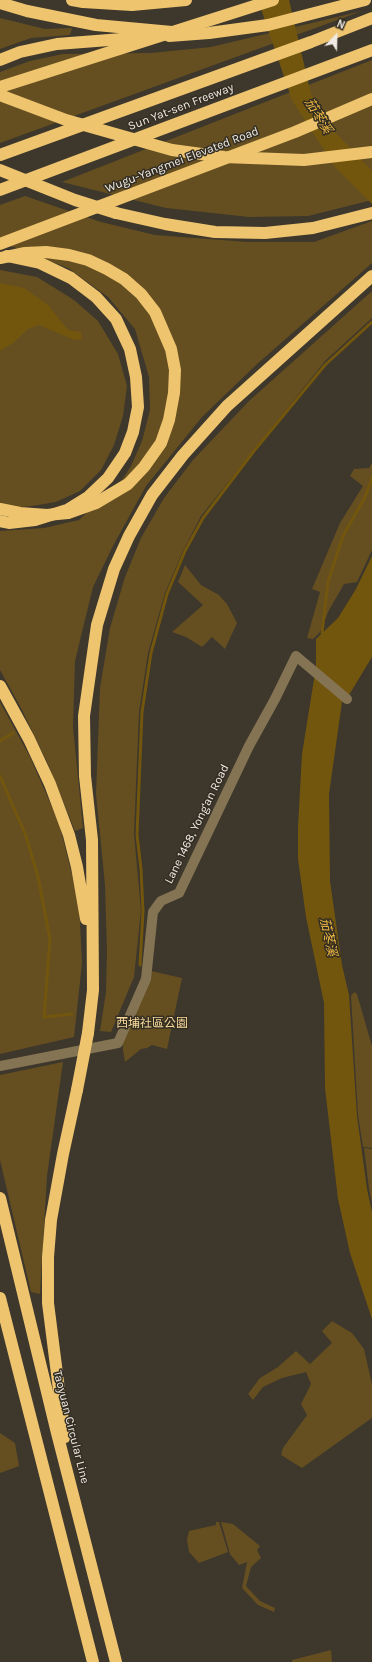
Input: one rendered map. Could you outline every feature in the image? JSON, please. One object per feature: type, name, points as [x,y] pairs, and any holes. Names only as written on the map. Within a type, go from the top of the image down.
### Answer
[{"type":"highway","points":[[72,0],[132,5],[186,0]]},
{"type":"highway","points":[[0,87],[273,0]]},
{"type":"highway","points":[[0,60],[20,52],[57,44],[209,33],[268,25],[364,0]]},
{"type":"highway","points":[[0,3],[27,11],[96,25],[156,31],[209,33]]},
{"type":"highway","name":"Sun Yat-sen Freeway","points":[[0,155],[260,61],[372,18]]},
{"type":"highway","name":"Sun Yat-sen Freeway","points":[[0,190],[372,50]]},
{"type":"highway","points":[[0,95],[66,120],[172,150],[224,157],[304,160],[372,152]]},
{"type":"highway","name":"Wugu-Yangmei Elevated Road","points":[[0,244],[296,132],[372,99]]},
{"type":"highway","points":[[0,170],[75,200],[116,213],[165,224],[215,232],[265,234],[313,228],[368,214]]},
{"type":"highway","points":[[0,258],[25,253],[46,252],[69,255],[94,263],[124,279],[141,294],[155,312],[171,349],[175,370],[174,393],[169,420],[161,443],[144,467],[128,484],[96,503],[68,513],[47,515],[20,513],[0,509]]},
{"type":"highway","points":[[0,254],[40,263],[70,278],[96,297],[116,319],[130,349],[136,376],[138,407],[133,432],[124,453],[108,478],[88,497],[67,510],[35,520],[9,523],[0,521]]},
{"type":"highway","points":[[61,1432],[48,1303],[48,1257],[51,1220],[88,1033],[93,990],[92,840],[85,776],[84,716],[97,625],[114,569],[129,536],[152,495],[183,455],[227,406],[372,276]]},
{"type":"highway","points":[[0,686],[38,758],[50,784],[69,835],[78,874],[92,953]]},
{"type":"highway","name":"Taoyuan Circular Line","points":[[0,1198],[61,1432],[72,1486],[116,1662]]},
{"type":"highway","points":[[0,1298],[93,1662]]},
{"type":"street","name":"Lane 1468, Yong'an Road","points":[[0,1066],[118,1043],[146,979],[153,912],[161,901],[179,893],[249,746],[275,699],[296,656],[347,699]]},
{"type":"green space","points":[[362,11],[0,143],[0,72],[30,61],[63,54],[151,53],[211,47]]},
{"type":"green space","points":[[0,18],[45,29],[72,28],[70,35],[31,38],[0,49]]},
{"type":"green space","points":[[372,60],[372,200],[308,216],[249,217],[166,208],[62,182]]},
{"type":"green space","points":[[25,196],[101,222],[155,235],[248,242],[314,242],[372,221],[372,263],[256,365],[202,417],[146,486],[114,544],[93,587],[75,661],[73,727],[83,828],[75,831],[48,764],[21,708],[0,670],[0,531],[44,528],[79,520],[122,480],[131,466],[142,441],[150,410],[149,377],[135,329],[108,297],[68,268],[14,247],[0,245],[0,205]]},
{"type":"green space","points":[[0,270],[37,277],[74,300],[98,321],[118,354],[127,386],[123,416],[114,445],[101,470],[80,491],[56,502],[0,509]]},
{"type":"green space","points":[[372,291],[372,318],[325,361],[201,516],[183,551],[165,593],[148,653],[139,712],[134,834],[141,910],[134,977],[111,1032],[100,1031],[106,992],[107,951],[105,885],[96,794],[100,688],[110,628],[125,577],[141,538],[164,498],[193,460],[249,401]]},
{"type":"green space","points":[[372,463],[372,550],[357,582],[344,584],[329,610],[320,632],[313,639],[307,638],[320,592],[312,589],[340,523],[363,486],[350,476],[354,469],[369,468]]},
{"type":"green space","points":[[185,565],[201,585],[219,595],[227,604],[237,623],[225,649],[212,637],[202,647],[186,637],[172,632],[203,605],[178,582]]},
{"type":"green space","points":[[0,702],[30,757],[59,823],[79,903],[82,963],[74,1037],[0,1054]]},
{"type":"green space","name":"西埔社區公園","points":[[151,971],[182,978],[167,1049],[152,1045],[141,1049],[125,1062],[123,1039]]},
{"type":"green space","points":[[354,992],[357,994],[372,1046],[372,1148],[363,1147],[358,1115],[351,996]]},
{"type":"green space","points":[[63,1062],[47,1176],[40,1294],[31,1292],[0,1160],[0,1075]]},
{"type":"green space","points":[[364,1148],[372,1149],[372,1203],[369,1189]]},
{"type":"green space","points":[[332,1321],[352,1333],[364,1349],[372,1384],[372,1418],[302,1468],[281,1455],[283,1448],[307,1415],[301,1404],[311,1384],[306,1372],[282,1378],[263,1387],[253,1400],[248,1394],[260,1378],[278,1367],[296,1351],[310,1364],[332,1343],[322,1331]]},
{"type":"green space","points":[[0,1433],[15,1443],[19,1466],[0,1473]]},
{"type":"green space","points":[[216,1522],[219,1522],[228,1552],[199,1563],[189,1552],[187,1539],[189,1531],[216,1525]]},
{"type":"green space","points":[[221,1522],[233,1524],[260,1546],[257,1550],[261,1558],[251,1567],[246,1586],[260,1601],[275,1608],[274,1612],[258,1605],[242,1588],[247,1562],[239,1565],[230,1554]]},
{"type":"green space","points":[[331,1650],[332,1662],[292,1662],[292,1660]]},
{"type":"water","name":"茄苳溪","points":[[258,0],[289,0],[311,94],[330,127],[372,171],[372,204],[335,167],[292,100]]},
{"type":"water","points":[[0,283],[24,288],[48,305],[68,330],[81,332],[82,339],[74,340],[39,325],[28,329],[13,343],[0,351]]},
{"type":"water","name":"茄苳溪","points":[[372,556],[372,657],[349,695],[342,702],[329,794],[330,881],[342,965],[349,995],[357,1116],[367,1189],[372,1212],[372,1319],[350,1253],[338,1199],[325,1088],[324,1003],[306,917],[298,859],[298,827],[302,754],[316,667],[316,639],[338,618],[356,589]]},
{"type":"waterway","points":[[140,965],[143,911],[141,869],[137,835],[142,712],[151,653],[167,594],[185,551],[203,518],[254,451],[325,365],[372,322]]},
{"type":"waterway","points":[[322,633],[328,582],[343,536],[365,497],[372,478]]},
{"type":"waterway","points":[[0,741],[13,733]]},
{"type":"waterway","points":[[0,776],[26,836],[38,877],[50,939],[44,1017],[72,1014]]}]
